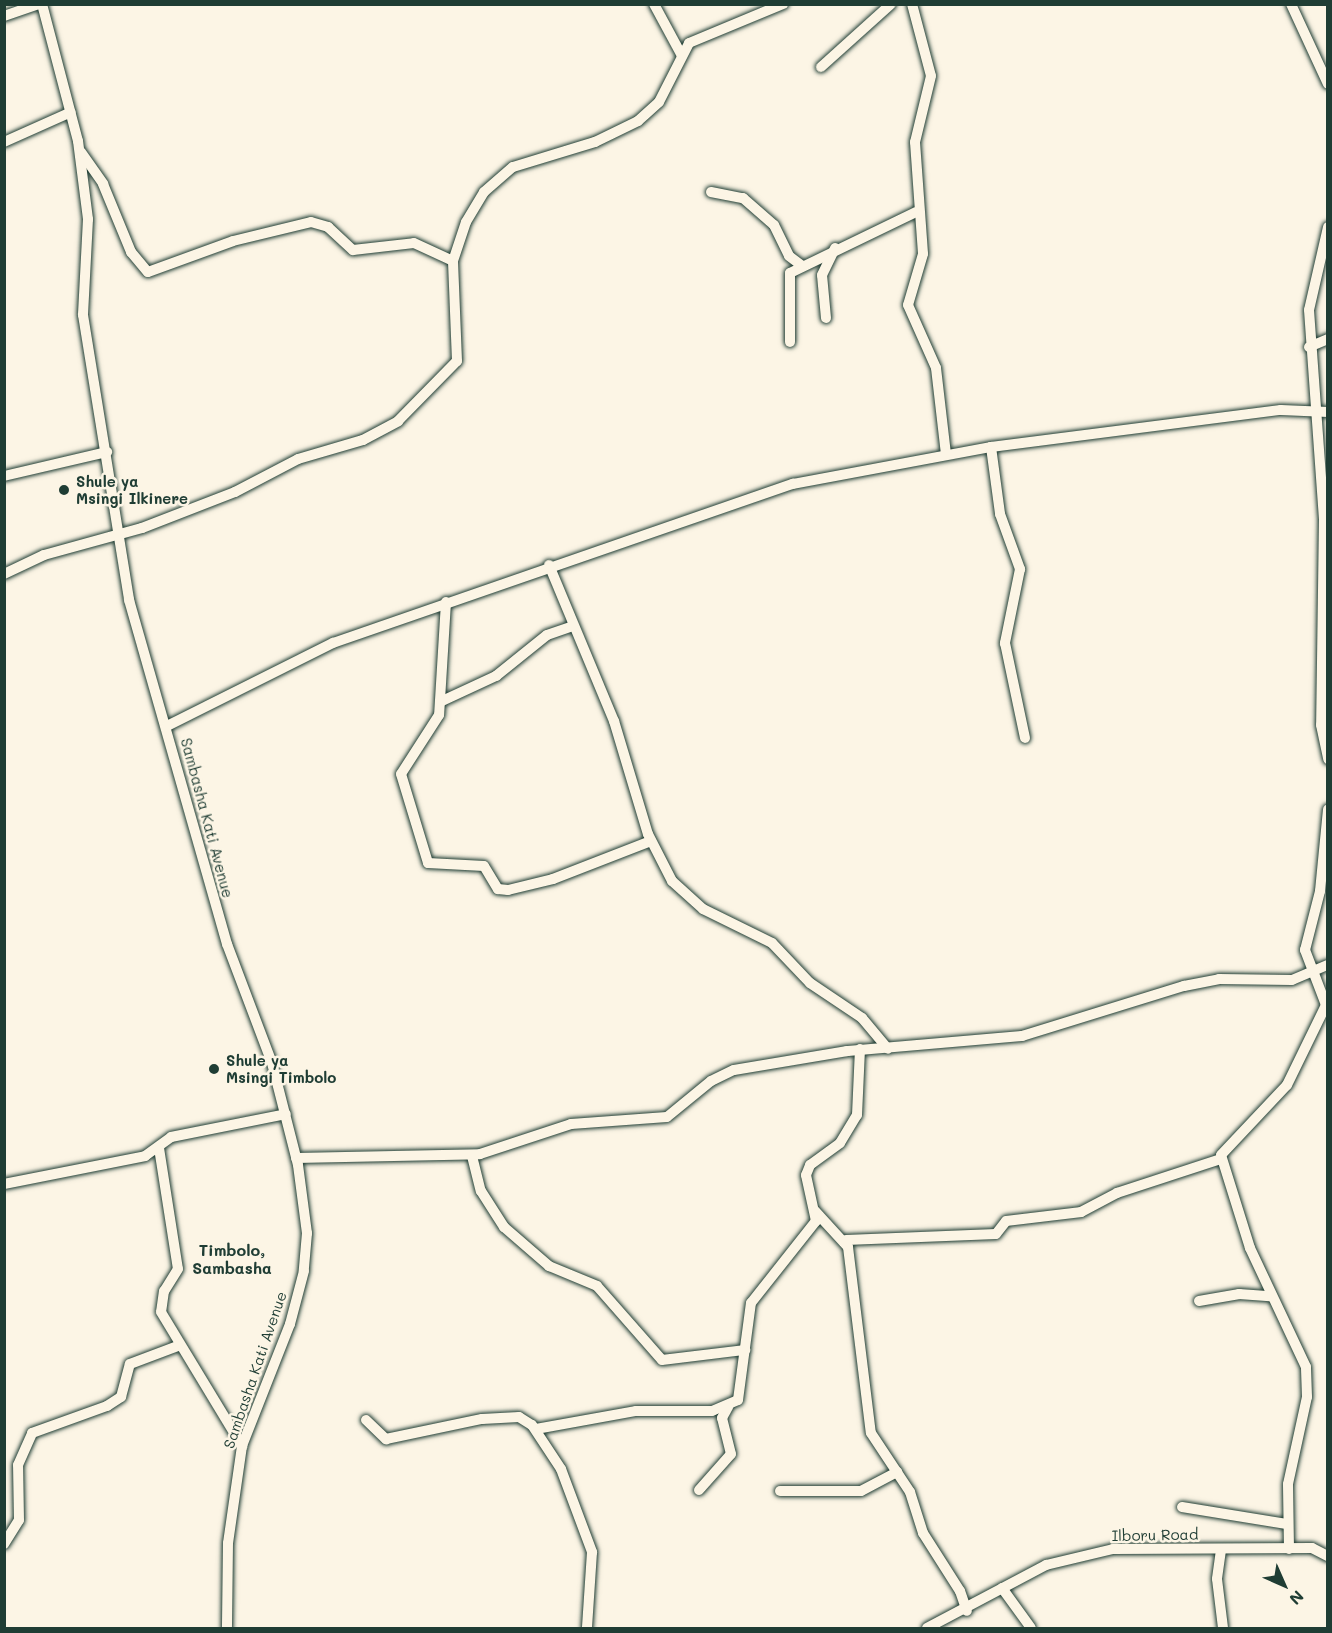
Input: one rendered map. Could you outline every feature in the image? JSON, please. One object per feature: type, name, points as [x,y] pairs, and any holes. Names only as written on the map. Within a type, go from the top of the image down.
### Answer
[{"type":"street","points":[[4,16],[40,4]]},
{"type":"street","name":"Sambasha Kati Avenue","points":[[40,4],[80,151],[88,219],[83,315],[122,534],[129,600],[227,944],[286,1114],[296,1158],[307,1233],[304,1271],[290,1324],[242,1446],[228,1543],[227,1629]]},
{"type":"street","points":[[654,4],[681,54]]},
{"type":"street","points":[[4,574],[65,547],[122,534],[235,492],[298,459],[363,440],[398,421],[457,361],[453,261],[471,209],[494,183],[513,167],[595,141],[646,115],[681,54],[697,37],[783,4]]},
{"type":"street","points":[[821,67],[891,4]]},
{"type":"street","points":[[912,4],[931,76],[915,142],[916,212],[923,254],[908,305],[936,368],[946,454]]},
{"type":"street","points":[[1291,4],[1328,84]]},
{"type":"street","points":[[4,141],[71,112]]},
{"type":"street","points":[[80,151],[103,184],[131,252],[148,272],[238,239],[311,222],[328,227],[353,250],[414,243],[453,261]]},
{"type":"street","points":[[711,192],[743,198],[774,225],[789,256],[801,265]]},
{"type":"street","points":[[790,342],[787,277],[801,265],[837,245],[916,212]]},
{"type":"street","points":[[1328,228],[1310,290],[1309,347],[1324,519],[1321,725],[1328,759]]},
{"type":"street","points":[[826,318],[822,275],[837,245]]},
{"type":"street","points":[[1309,347],[1328,339]]},
{"type":"street","points":[[166,726],[333,643],[549,566],[793,484],[991,447],[1313,409],[1328,412]]},
{"type":"street","points":[[991,447],[999,514],[1020,569],[1005,643],[1025,738]]},
{"type":"street","points":[[4,476],[107,452]]},
{"type":"street","points":[[549,566],[614,721],[651,841],[686,897],[772,943],[810,983],[862,1018],[888,1049]]},
{"type":"street","points":[[446,602],[442,701],[435,723],[407,758],[401,774],[431,866],[484,866],[498,889],[508,890],[560,877],[651,841]]},
{"type":"street","points":[[442,701],[496,675],[546,635],[573,626]]},
{"type":"street","points":[[1289,1549],[1288,1484],[1306,1404],[1306,1366],[1299,1343],[1270,1296],[1221,1159],[1225,1147],[1282,1091],[1305,1055],[1327,999],[1305,950],[1320,891],[1328,809]]},
{"type":"street","points":[[296,1158],[472,1156],[571,1124],[667,1117],[727,1073],[860,1049],[888,1049],[1022,1035],[1205,981],[1314,974],[1328,965]]},
{"type":"street","points":[[699,1490],[731,1454],[722,1418],[741,1392],[751,1303],[813,1226],[815,1211],[806,1175],[810,1165],[840,1143],[856,1115],[860,1049]]},
{"type":"street","points":[[4,1184],[81,1171],[159,1148],[171,1137],[286,1114]]},
{"type":"street","points":[[159,1148],[178,1269],[161,1307],[178,1346],[242,1446]]},
{"type":"street","points":[[472,1156],[481,1191],[504,1227],[549,1266],[597,1286],[662,1360],[745,1350]]},
{"type":"street","points":[[846,1240],[1000,1233],[1006,1221],[1081,1212],[1117,1193],[1221,1159]]},
{"type":"street","points":[[815,1211],[846,1240],[867,1422],[897,1472],[923,1533],[960,1591],[967,1611]]},
{"type":"street","points":[[1199,1301],[1239,1294],[1270,1296]]},
{"type":"street","points":[[4,1544],[19,1520],[18,1465],[32,1433],[107,1406],[125,1390],[130,1364],[178,1346]]},
{"type":"street","points":[[536,1429],[636,1411],[728,1407]]},
{"type":"street","points":[[366,1420],[386,1439],[513,1416],[536,1429],[561,1469],[592,1552],[587,1629]]},
{"type":"street","points":[[780,1491],[861,1491],[897,1472]]},
{"type":"street","points":[[1182,1507],[1287,1524]]},
{"type":"street","name":"Ilboru Road","points":[[927,1629],[967,1611],[1002,1588],[1046,1565],[1113,1549],[1311,1548],[1328,1556]]},
{"type":"street","points":[[1221,1550],[1217,1579],[1223,1629]]},
{"type":"street","points":[[1002,1588],[1031,1629]]},
{"type":"place","name":"Shule ya Msingi Ilkinere","points":[[64,490]]},
{"type":"place","name":"Shule ya Msingi Timbolo","points":[[214,1069]]},
{"type":"district","name":"Timbolo, Sambasha","points":[[232,1259]]}]
